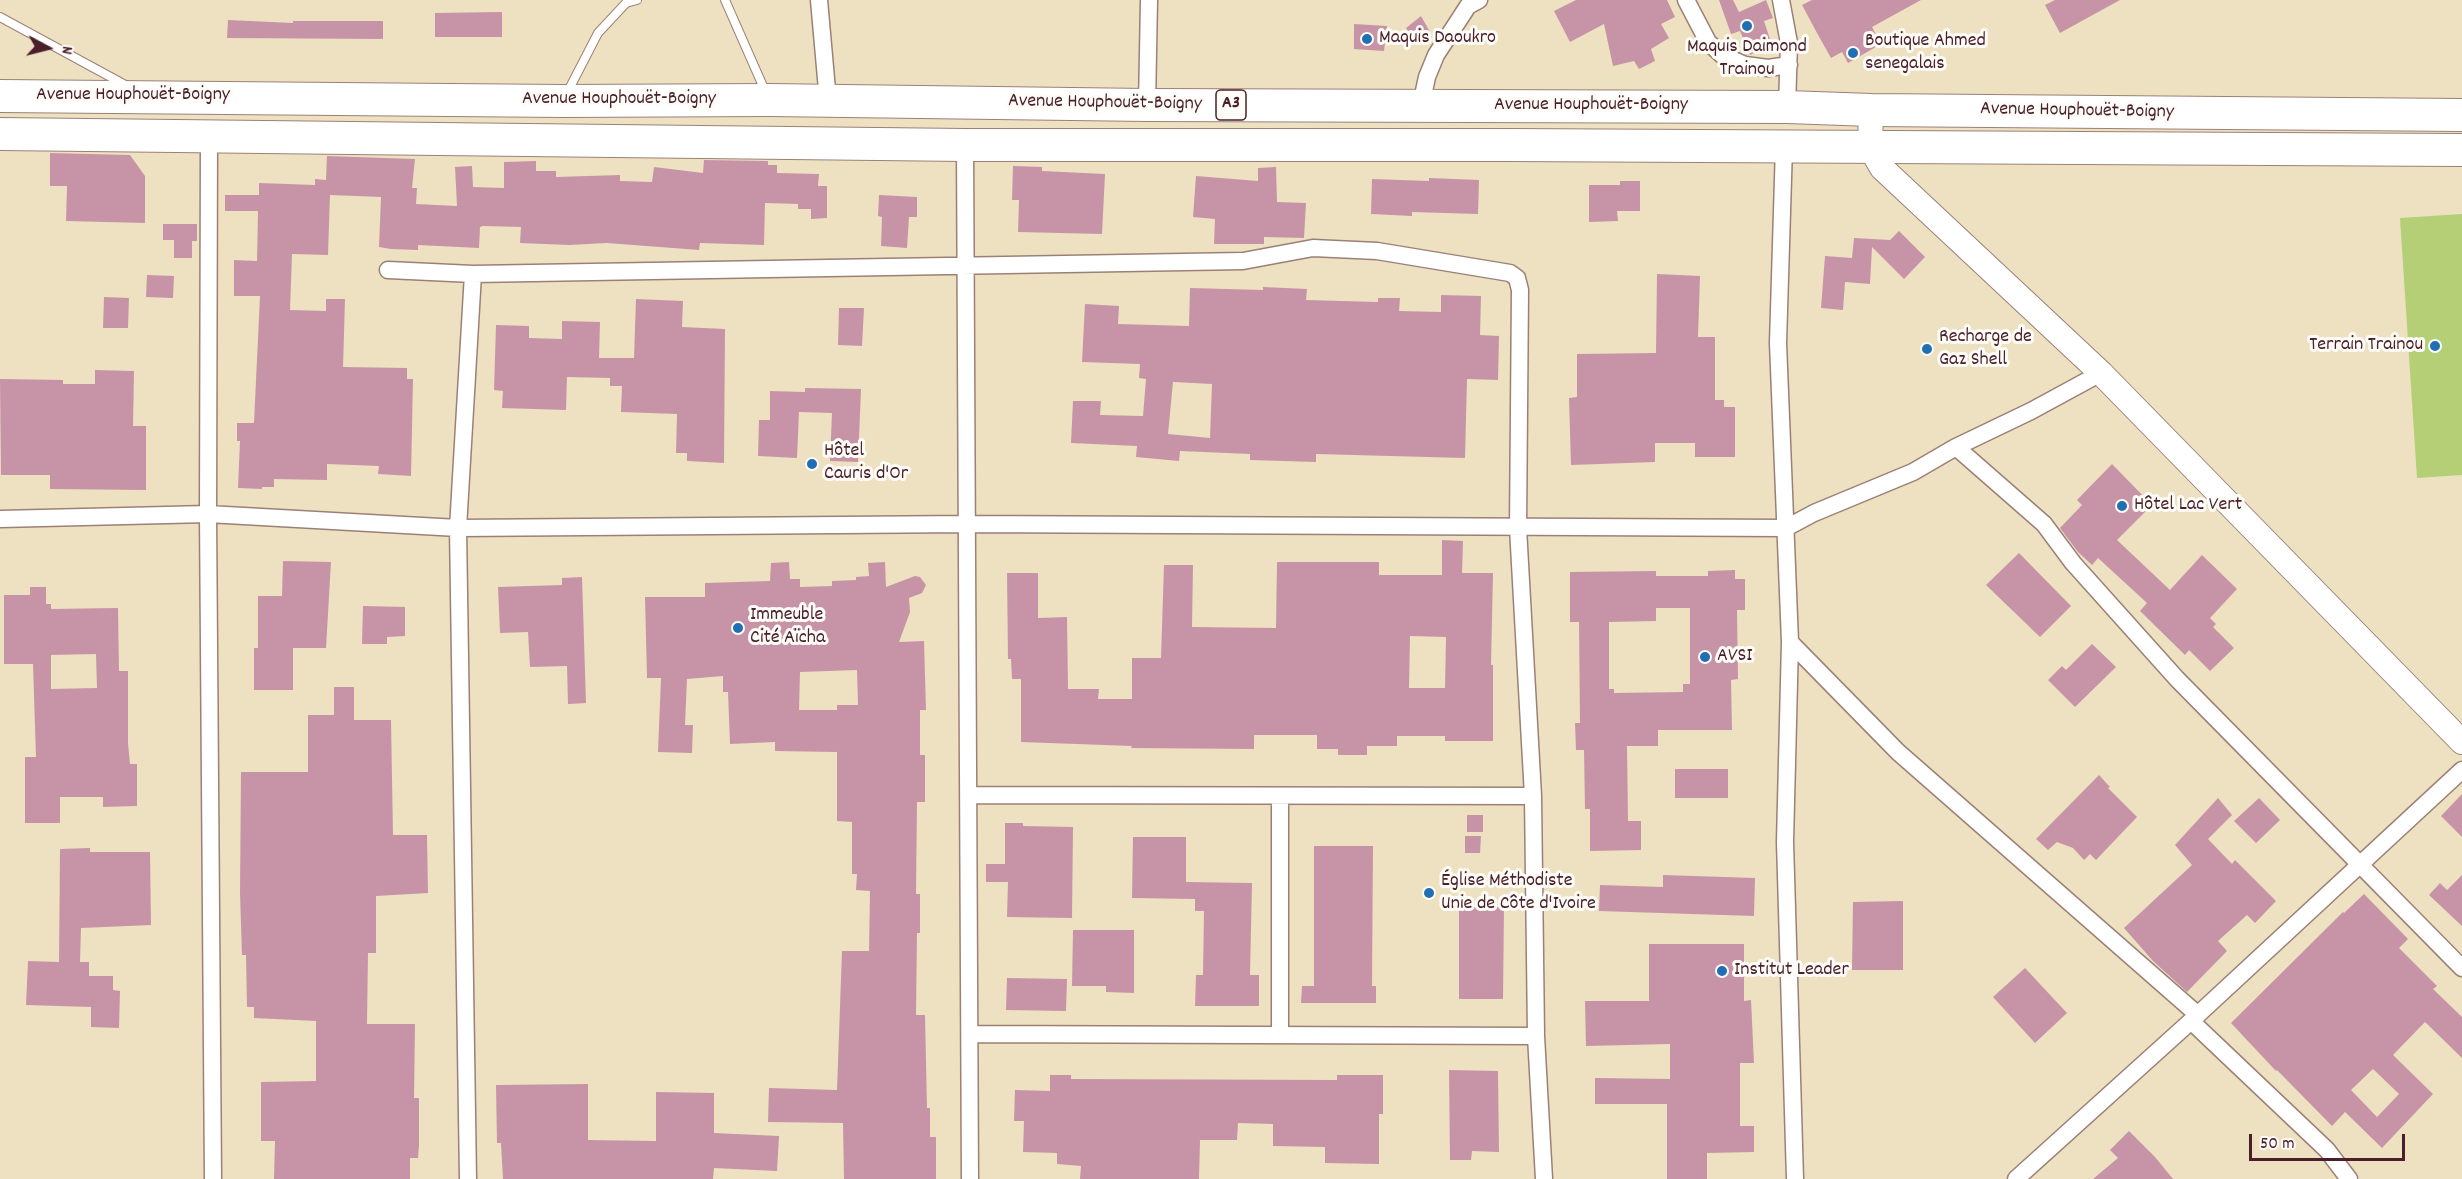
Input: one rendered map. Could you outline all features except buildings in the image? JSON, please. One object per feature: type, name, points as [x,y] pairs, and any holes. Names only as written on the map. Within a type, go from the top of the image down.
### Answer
[{"type":"highway","name":"Avenue Houphouët-Boigny","points":[[0,96],[563,101],[769,100],[1147,105],[1787,107],[1871,110],[2462,115]]},
{"type":"highway","name":"Avenue Houphouët-Boigny","points":[[0,134],[965,146],[1784,146],[2462,150]]},
{"type":"main road","points":[[1871,110],[1869,147],[1882,168],[2102,373],[2462,742]]},
{"type":"street","points":[[819,0],[828,101]]},
{"type":"street","points":[[1147,105],[1149,0]]},
{"type":"street","points":[[1686,0],[1708,42],[1722,55],[1745,65],[1768,68],[1789,65]]},
{"type":"street","points":[[1781,0],[1787,24],[1789,65],[1787,107]]},
{"type":"street","points":[[1421,105],[1427,76],[1436,55],[1471,2]]},
{"type":"street","points":[[209,135],[208,514],[213,1179]]},
{"type":"street","points":[[965,146],[964,266],[970,795],[970,1179]]},
{"type":"street","points":[[1784,146],[1778,343],[1790,642],[1785,842],[1795,1179]]},
{"type":"street","points":[[388,270],[473,274],[1243,261],[1313,248],[1377,251],[1510,273],[1517,278],[1520,290],[1518,528],[1533,796],[1536,1036],[1544,1179]]},
{"type":"street","points":[[468,1179],[458,528],[473,274]]},
{"type":"street","points":[[0,519],[208,514],[458,528],[968,524],[1786,528],[1814,513],[1913,472],[1956,447],[2102,373]]},
{"type":"street","points":[[1956,447],[2044,524],[2073,562],[2177,680],[2462,968]]},
{"type":"street","points":[[1790,642],[1898,752],[2194,1018],[2327,1150],[2349,1179]]},
{"type":"street","points":[[2016,1179],[2360,866],[2462,770]]},
{"type":"street","points":[[970,795],[1533,796]]},
{"type":"street","points":[[1280,796],[1280,1035]]},
{"type":"street","points":[[971,1034],[1536,1036]]},
{"type":"lane","points":[[563,101],[598,33],[626,3],[637,0]]},
{"type":"lane","points":[[725,0],[769,100]]},
{"type":"lane","points":[[0,17],[145,96]]},
{"type":"green space","name":"Terrain Trainou","points":[[2462,214],[2462,475],[2417,478],[2400,218]]},
{"type":"place","name":"Maquis Daimond Trainou","points":[[1747,26]]},
{"type":"place","name":"Maquis Daoukro","points":[[1367,39]]},
{"type":"place","name":"Boutique Ahmed senegalais","points":[[1853,53]]},
{"type":"place","name":"Terrain Trainou","points":[[2435,346]]},
{"type":"place","name":"Recharge de Gaz Shell","points":[[1927,349]]},
{"type":"place","name":"Hôtel Cauris d'Or","points":[[812,464]]},
{"type":"place","name":"Hôtel Lac Vert","points":[[2122,506]]},
{"type":"place","name":"Immeuble Cité Aïcha","points":[[738,628]]},
{"type":"place","name":"AVSI","points":[[1705,657]]},
{"type":"place","name":"Église Méthodiste Unie de Côte d'Ivoire","points":[[1429,893]]},
{"type":"place","name":"Institut Leader","points":[[1722,971]]}]
